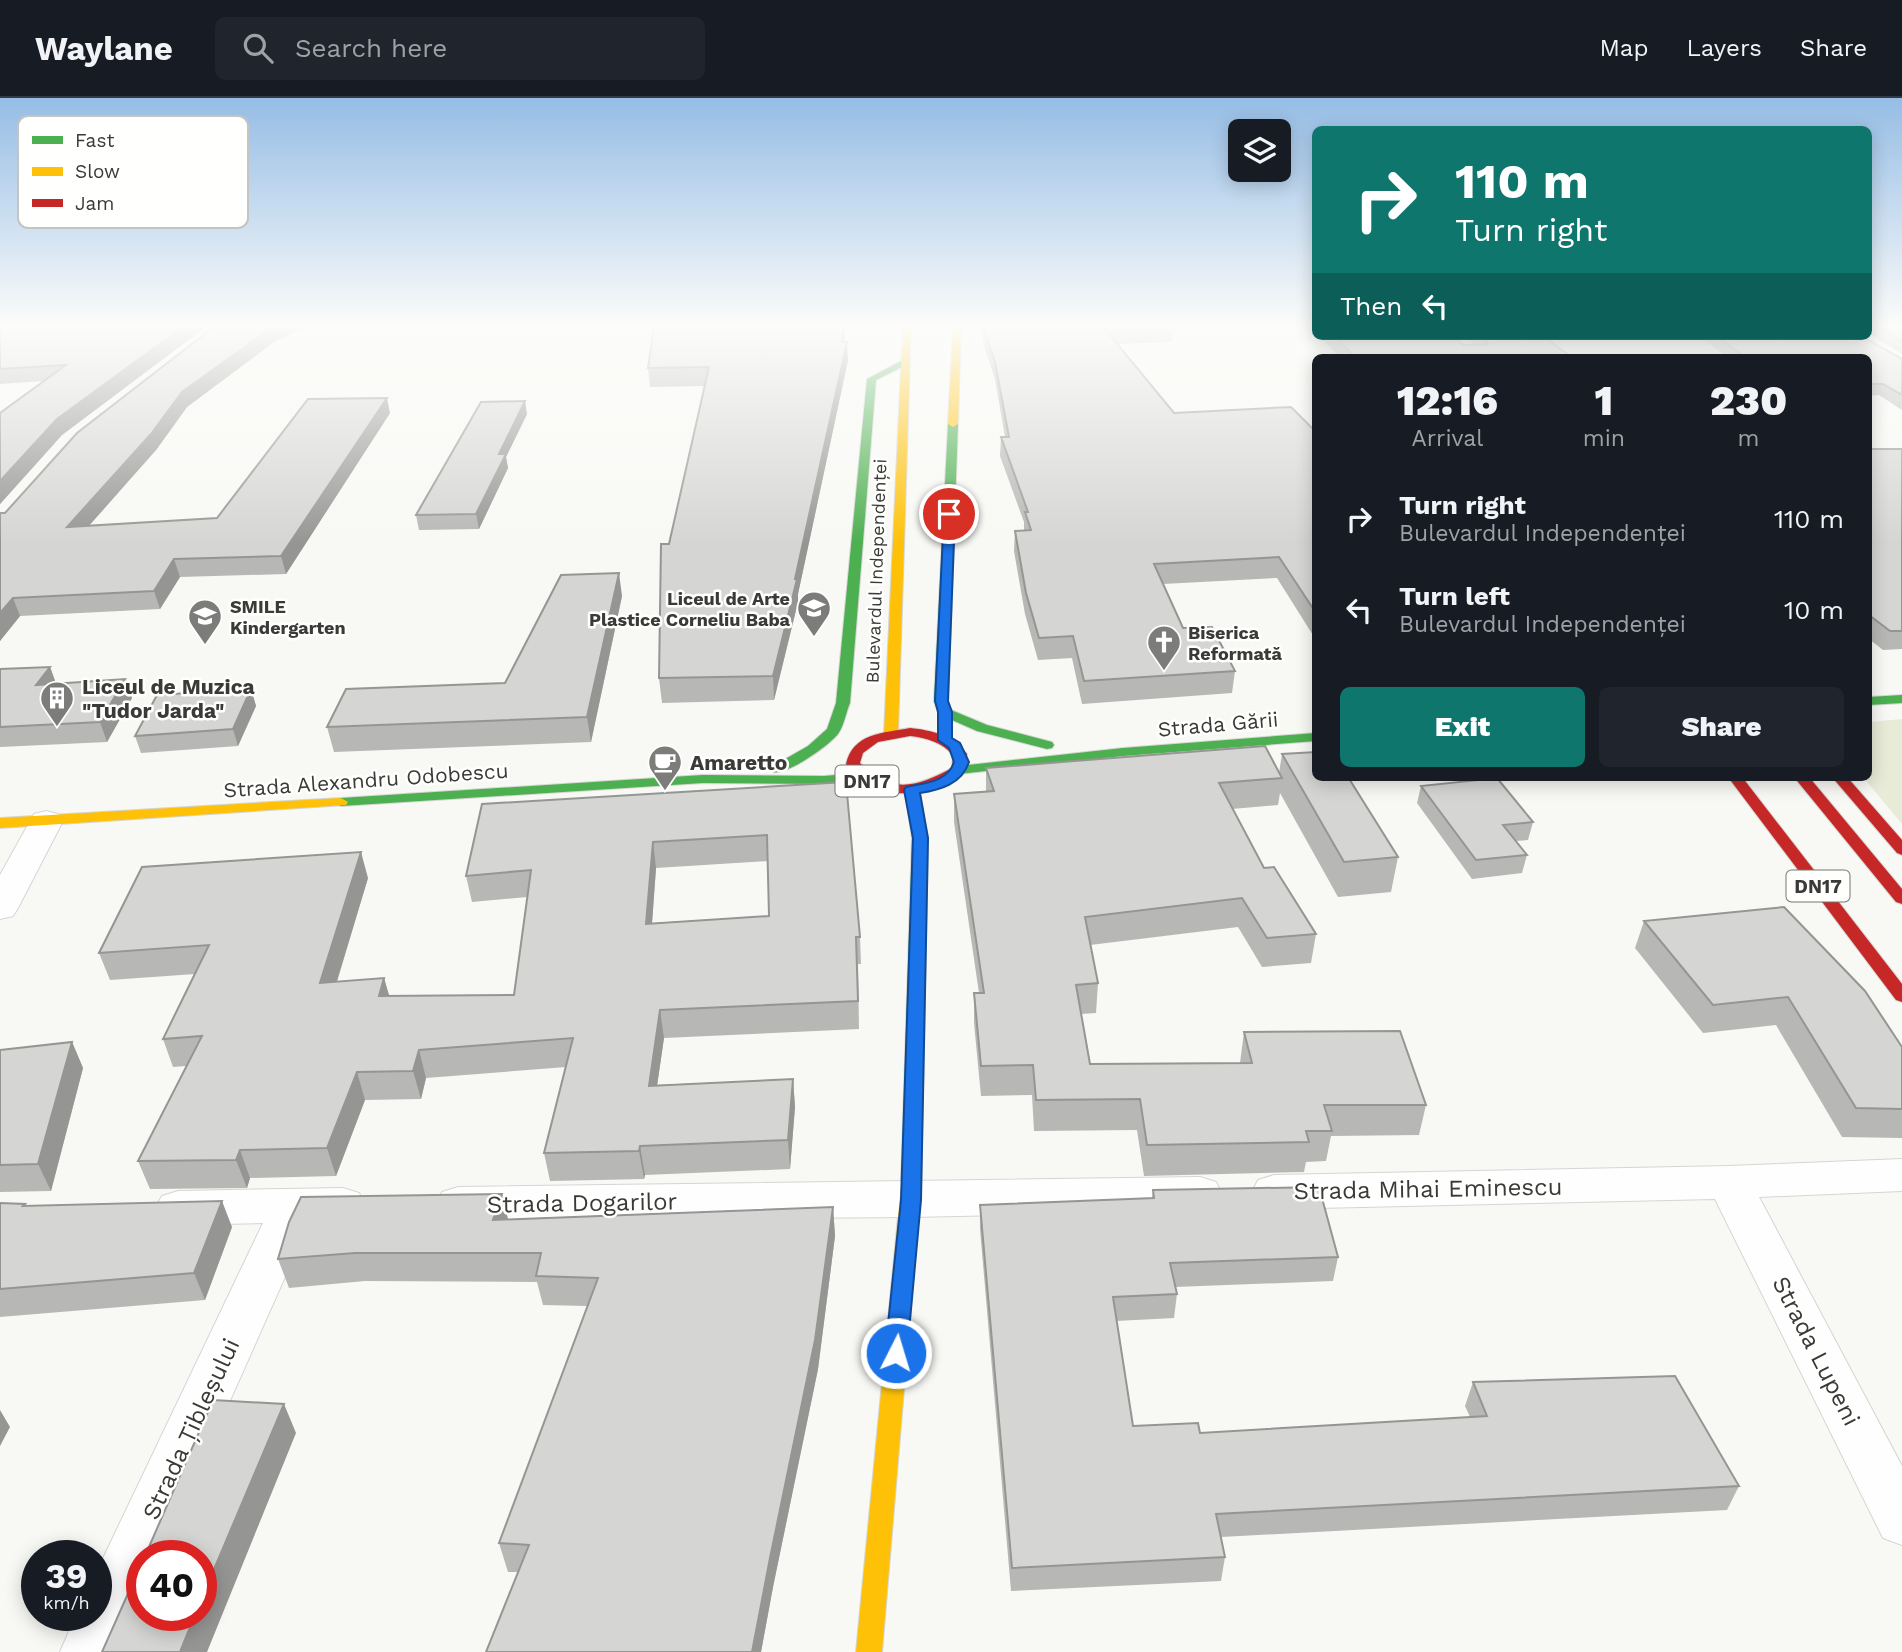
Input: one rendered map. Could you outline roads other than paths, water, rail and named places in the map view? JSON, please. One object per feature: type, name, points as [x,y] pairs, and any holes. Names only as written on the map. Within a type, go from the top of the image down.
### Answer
[{"type":"main road","points":[[778,769],[813,750],[833,731],[843,703],[870,399]]},
{"type":"main road","name":"Bulevardul Independenței","points":[[891,734],[904,399]]},
{"type":"main road","points":[[954,399],[941,701],[945,712],[947,741],[960,754],[959,770]]},
{"type":"main road","points":[[1872,701],[1902,699]]},
{"type":"main road","points":[[945,712],[989,731],[1046,745]]},
{"type":"main road","name":"DN17","points":[[947,741],[910,732],[891,734],[873,738],[847,757],[859,777],[882,787],[912,790],[932,787],[948,780],[959,770]]},
{"type":"main road","name":"Strada Gării","points":[[959,770],[1123,752],[1312,737]]},
{"type":"main road","name":"Strada Gării","points":[[947,741],[1046,745],[1123,752]]},
{"type":"main road","name":"Strada Alexandru Odobescu","points":[[734,778],[820,764]]},
{"type":"main road","name":"Strada Alexandru Odobescu","points":[[0,823],[734,778],[859,777]]},
{"type":"main road","name":"DN17","points":[[1738,781],[1902,996]]},
{"type":"main road","name":"DN17","points":[[1804,781],[1902,899]]},
{"type":"main road","points":[[1842,781],[1902,850]]},
{"type":"main road","points":[[869,1652],[911,1200],[920,838],[912,790]]},
{"type":"street","points":[[0,908],[46,821]]},
{"type":"street","name":"Strada Mihai Eminescu","points":[[911,1200],[1729,1182],[1902,1175]]},
{"type":"street","name":"Strada Lupeni","points":[[1729,1182],[1902,1520]]},
{"type":"street","name":"Strada Dogarilor","points":[[140,1208],[911,1200]]},
{"type":"street","name":"Strada Țibleșului","points":[[89,1652],[294,1206]]},
{"type":"place","name":"Liceul de Arte Plastice Corneliu Baba","points":[[814,638]]},
{"type":"place","name":"SMILE Kindergarten","points":[[205,646]]},
{"type":"place","name":"Biserica Reformată","points":[[1164,672]]},
{"type":"place","name":"Liceul de Muzica \"Tudor Jarda\"","points":[[57,728]]},
{"type":"place","name":"Amaretto","points":[[665,792]]}]
